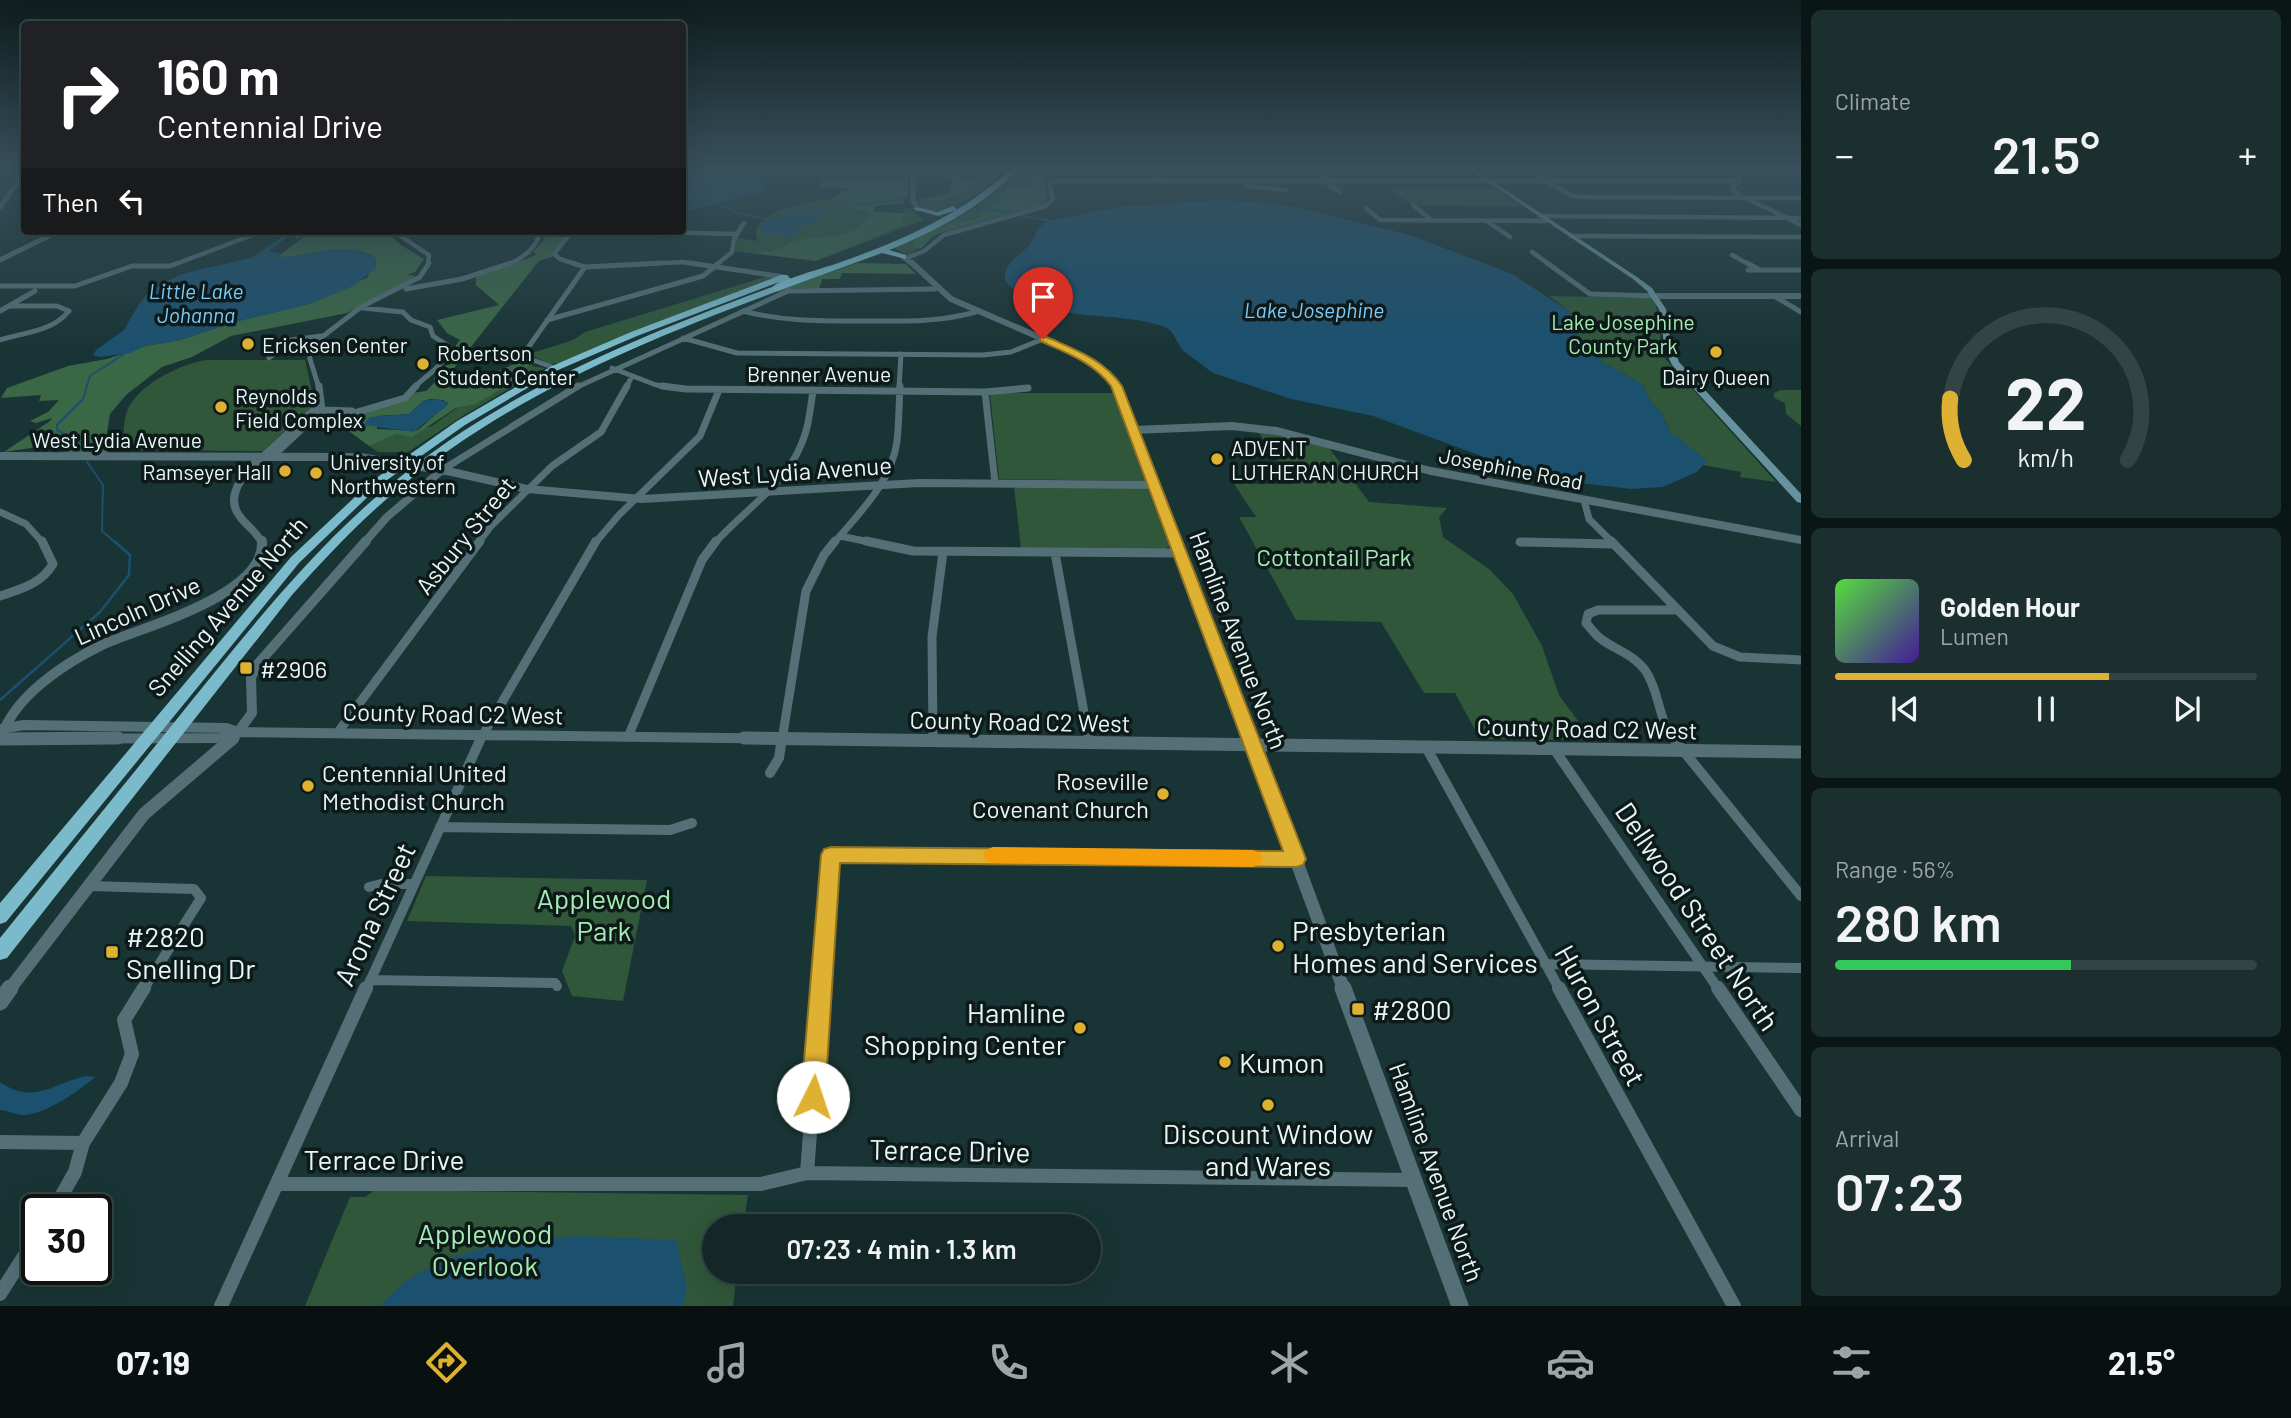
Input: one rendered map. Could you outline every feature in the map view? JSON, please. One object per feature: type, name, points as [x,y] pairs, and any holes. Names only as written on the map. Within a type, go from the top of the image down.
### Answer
[{"type":"highway","name":"Snelling Avenue North","points":[[0,916],[295,560],[346,510],[401,464],[461,422],[555,368],[610,344],[912,228]]},
{"type":"highway","points":[[905,257],[891,250],[889,245],[929,228]]},
{"type":"highway","name":"Snelling Avenue North","points":[[0,952],[304,571],[368,508],[418,466],[483,422],[568,373],[642,340],[889,245]]},
{"type":"highway","points":[[879,249],[905,257]]},
{"type":"highway","points":[[775,289],[788,280],[784,277]]},
{"type":"main road","points":[[1559,228],[1657,296],[1665,310],[1665,340],[1675,363],[1801,500]]},
{"type":"street","points":[[547,320],[695,279],[716,268],[732,252],[741,228]]},
{"type":"street","points":[[905,257],[924,251],[944,235],[969,228]]},
{"type":"street","points":[[1497,228],[1510,237]]},
{"type":"street","points":[[686,233],[737,234]]},
{"type":"street","points":[[0,260],[51,235]]},
{"type":"street","points":[[0,286],[73,286],[132,266],[170,266],[252,235]]},
{"type":"street","points":[[399,235],[431,258],[420,277],[407,287]]},
{"type":"street","points":[[321,407],[318,380],[307,351],[321,336],[361,307],[391,293],[407,287],[498,268],[532,250],[540,241],[541,235]]},
{"type":"street","points":[[569,235],[555,256],[585,267],[675,262],[784,277]]},
{"type":"street","points":[[1571,236],[1801,237]]},
{"type":"street","points":[[1532,252],[1590,294],[1801,296]]},
{"type":"street","points":[[1732,255],[1760,270]]},
{"type":"street","name":"Hamline Avenue North","points":[[905,257],[935,289],[976,313],[1083,356],[1107,372],[1116,386],[1254,745],[1460,1306]]},
{"type":"street","points":[[555,368],[525,355],[585,267]]},
{"type":"street","points":[[1748,270],[1801,270]]},
{"type":"street","points":[[0,1002],[162,795],[214,757],[239,732],[254,709],[251,675],[261,660],[387,517],[442,470],[551,400],[612,368],[788,291],[935,289]]},
{"type":"street","points":[[0,311],[35,291]]},
{"type":"street","points":[[1774,296],[1801,312]]},
{"type":"street","points":[[0,340],[52,324],[66,316],[69,311],[57,306],[10,306]]},
{"type":"street","points":[[330,420],[405,398],[419,382],[442,364],[448,350],[447,345],[433,336],[430,327],[411,320],[403,312],[361,307]]},
{"type":"street","points":[[743,312],[786,320],[925,321],[976,313]]},
{"type":"street","points":[[269,358],[290,339],[306,335],[321,336]]},
{"type":"street","points":[[682,338],[721,351],[737,353],[901,354],[996,354],[1018,350],[1043,339]]},
{"type":"street","points":[[770,773],[779,758],[806,590],[816,566],[882,484],[897,443],[901,354]]},
{"type":"street","name":"Brenner Avenue","points":[[612,368],[665,387],[719,390],[1013,392],[1028,388]]},
{"type":"street","name":"Asbury Street","points":[[338,732],[491,526],[559,460],[601,432],[632,376]]},
{"type":"street","name":"Arona Street","points":[[221,1306],[483,734],[596,541],[700,436],[719,390]]},
{"type":"street","points":[[628,737],[702,560],[719,536],[786,470],[798,453],[805,434],[813,391]]},
{"type":"street","points":[[985,392],[995,483]]},
{"type":"street","points":[[267,457],[321,407],[360,411]]},
{"type":"street","name":"Josephine Road","points":[[1133,430],[1220,426],[1277,430],[1431,471],[1801,540]]},
{"type":"street","name":"West Lydia Avenue","points":[[0,456],[360,457],[442,470],[527,489],[636,498],[882,484],[1153,485]]},
{"type":"street","name":"Lincoln Drive","points":[[1,734],[8,717],[48,679],[76,660],[108,643],[199,607],[226,592],[246,576],[258,560],[262,545],[258,533],[240,516],[234,505],[240,483],[267,457]]},
{"type":"street","points":[[1584,500],[1590,519],[1704,639],[1721,651],[1754,659],[1801,660]]},
{"type":"street","points":[[0,512],[15,516],[30,525],[53,564],[41,579],[0,597]]},
{"type":"street","points":[[840,536],[897,549],[943,552],[1178,553]]},
{"type":"street","points":[[1520,542],[1613,544]]},
{"type":"street","points":[[933,741],[932,637],[943,552]]},
{"type":"street","points":[[1055,553],[1089,743]]},
{"type":"street","points":[[1676,610],[1598,610],[1586,618],[1592,633],[1628,654],[1648,673],[1661,720],[1681,750],[1801,896]]},
{"type":"street","name":"County Road C2 West","points":[[1,734],[173,733],[220,738],[239,732],[338,732],[1801,752]]},
{"type":"street","name":"Huron Street","points":[[1426,747],[1734,1306]]},
{"type":"street","name":"Dellwood Street North","points":[[1554,749],[1801,1110]]},
{"type":"street","points":[[440,827],[670,830],[692,823]]},
{"type":"street","points":[[807,1173],[831,855],[1296,859]]},
{"type":"street","points":[[369,887],[381,884],[414,884]]},
{"type":"street","points":[[63,1194],[75,1172],[83,1143],[121,1083],[132,1054],[124,1020],[201,898],[194,889],[89,886]]},
{"type":"street","points":[[1545,964],[1801,968]]},
{"type":"street","points":[[370,980],[555,983],[557,986]]},
{"type":"street","points":[[0,1142],[83,1143]]},
{"type":"street","name":"Terrace Drive","points":[[277,1184],[761,1184],[807,1173],[1414,1180]]},
{"type":"street","points":[[0,1294],[21,1261]]},
{"type":"green space","points":[[758,228],[858,228],[836,237],[792,242],[778,250],[757,254],[735,251],[737,238],[758,241]]},
{"type":"green space","points":[[857,228],[896,228],[816,261],[757,254],[798,240],[842,235]]},
{"type":"green space","points":[[895,228],[903,228],[816,261]]},
{"type":"green space","points":[[936,228],[948,228],[914,239],[914,248],[917,250],[907,255],[892,247]]},
{"type":"green space","points":[[941,228],[958,228],[940,233],[922,248],[914,249],[914,239]]},
{"type":"green space","points":[[307,235],[390,235],[424,259],[415,272],[407,275],[415,276],[408,281],[347,313],[231,336],[192,357],[162,367],[126,395],[110,414],[107,432],[111,450],[106,453],[64,453],[61,446],[51,445],[4,452],[50,421],[52,418],[36,423],[30,421],[48,412],[59,400],[39,401],[41,395],[1,398],[7,388],[68,366],[107,359],[145,346],[180,340],[234,322],[312,303],[368,277],[373,255],[347,250],[277,257]]},
{"type":"green space","points":[[544,235],[566,235],[552,253],[552,257],[539,261],[443,382],[500,370],[519,362],[531,363],[527,368],[529,374],[474,405],[456,408],[412,437],[397,434],[369,446],[342,426],[357,414],[381,403],[426,391],[436,381],[433,379],[444,372],[442,370],[455,357],[456,345],[460,340],[447,333],[437,320],[499,305],[476,285],[476,277],[534,256],[536,254],[533,252]],"holes":[[[431,399],[448,403],[417,431],[377,429],[377,416],[409,414],[423,401]]]},
{"type":"green space","points":[[857,263],[906,264],[916,274],[842,273],[840,279],[822,279],[819,289],[795,288],[771,293]]},
{"type":"green space","points":[[768,276],[773,278],[559,363],[549,364],[529,354],[573,340],[585,332]]},
{"type":"green space","name":"Lake Josephine County Park","points":[[1549,296],[1653,298],[1662,355],[1776,482],[1740,477],[1741,472],[1703,465],[1703,459],[1671,434],[1661,412],[1650,401],[1642,384],[1602,362],[1580,337],[1569,311]]},
{"type":"green space","name":"Reynolds Field Complex","points":[[208,360],[305,360],[315,404],[263,451],[139,450],[123,438],[127,411],[140,392],[174,370]]},
{"type":"green space","points":[[530,362],[534,363],[532,366],[545,368],[464,415],[408,452],[378,452],[369,446],[397,434],[432,426],[457,408],[474,405],[529,374],[527,369]]},
{"type":"green space","points":[[1781,390],[1801,390],[1801,426],[1786,414],[1785,403],[1774,398],[1774,393]]},
{"type":"green space","points":[[1114,393],[1145,481],[999,479],[990,395]]},
{"type":"green space","name":"Cottontail Park","points":[[1257,430],[1327,445],[1369,502],[1447,508],[1439,517],[1443,537],[1489,569],[1513,594],[1542,646],[1559,695],[1592,740],[1480,739],[1455,693],[1424,693],[1381,622],[1296,620],[1239,517],[1256,517],[1234,484],[1293,484]]},
{"type":"green space","points":[[1014,486],[1142,487],[1148,490],[1169,546],[1164,550],[1021,549]]},
{"type":"green space","name":"Applewood Park","points":[[426,876],[647,880],[623,1001],[572,996],[562,971],[575,936],[571,926],[407,921]]},
{"type":"green space","name":"Applewood Overlook","points":[[375,1190],[748,1195],[745,1214],[702,1214],[702,1284],[736,1284],[733,1306],[305,1306],[350,1197],[365,1197]]},
{"type":"water","points":[[800,228],[795,230],[799,235],[794,237],[759,234],[765,229]]},
{"type":"water","name":"Lake Josephine","points":[[1381,228],[1410,235],[1512,274],[1569,311],[1580,337],[1602,362],[1642,384],[1650,401],[1661,412],[1671,434],[1707,461],[1697,472],[1663,487],[1631,489],[1581,483],[1492,460],[1373,416],[1291,399],[1213,373],[1182,350],[1167,328],[1148,322],[1058,311],[1037,305],[1019,295],[1005,280],[1005,274],[1009,264],[1029,245],[1038,229]]},
{"type":"water","name":"Little Lake Johanna","points":[[285,235],[291,235],[269,251],[283,254],[277,257],[289,257],[327,250],[353,250],[376,258],[376,268],[353,286],[312,303],[234,322],[180,340],[145,346],[130,353],[100,357],[93,355],[124,330],[147,294],[165,282],[185,273],[251,258]]},
{"type":"water","points":[[437,399],[446,402],[447,406],[413,432],[364,425],[370,417],[409,414],[423,401]]},
{"type":"water","points":[[86,1076],[95,1077],[70,1095],[40,1111],[22,1115],[0,1110],[0,1082],[12,1089],[33,1092]]},
{"type":"water","points":[[577,1236],[676,1240],[687,1287],[683,1306],[381,1306],[399,1287],[445,1260],[524,1241]]},
{"type":"waterway","points":[[97,451],[57,430],[57,425],[83,399],[90,376],[124,354]]},
{"type":"waterway","points":[[87,462],[103,485],[102,531],[116,543]]},
{"type":"waterway","points":[[0,700],[100,612],[129,575],[130,555],[114,541]]},
{"type":"slow traffic","points":[[993,855],[1253,858]]},
{"type":"place","name":"Ericksen Center","points":[[248,344]]},
{"type":"place","name":"Dairy Queen","points":[[1716,352]]},
{"type":"place","name":"Robertson Student Center","points":[[423,364]]},
{"type":"place","name":"Reynolds Field Complex","points":[[221,407]]},
{"type":"place","name":"ADVENT LUTHERAN CHURCH","points":[[1217,459]]},
{"type":"place","name":"Ramseyer Hall","points":[[285,471]]},
{"type":"place","name":"University of Northwestern","points":[[316,473]]},
{"type":"place","name":"#2906","points":[[246,668]]},
{"type":"place","name":"Centennial United Methodist Church","points":[[308,786]]},
{"type":"place","name":"Roseville Covenant Church","points":[[1163,794]]},
{"type":"place","name":"Presbyterian Homes and Services","points":[[1278,946]]},
{"type":"place","name":"#2820 Snelling Dr","points":[[112,952]]},
{"type":"place","name":"#2800","points":[[1358,1009]]},
{"type":"place","name":"Hamline Shopping Center","points":[[1080,1028]]},
{"type":"place","name":"Kumon","points":[[1225,1062]]},
{"type":"place","name":"Discount Window and Wares","points":[[1268,1105]]},
{"type":"route","points":[[813,1097],[831,855],[1296,859],[1116,386],[1107,372],[1091,360],[1043,339]]}]
